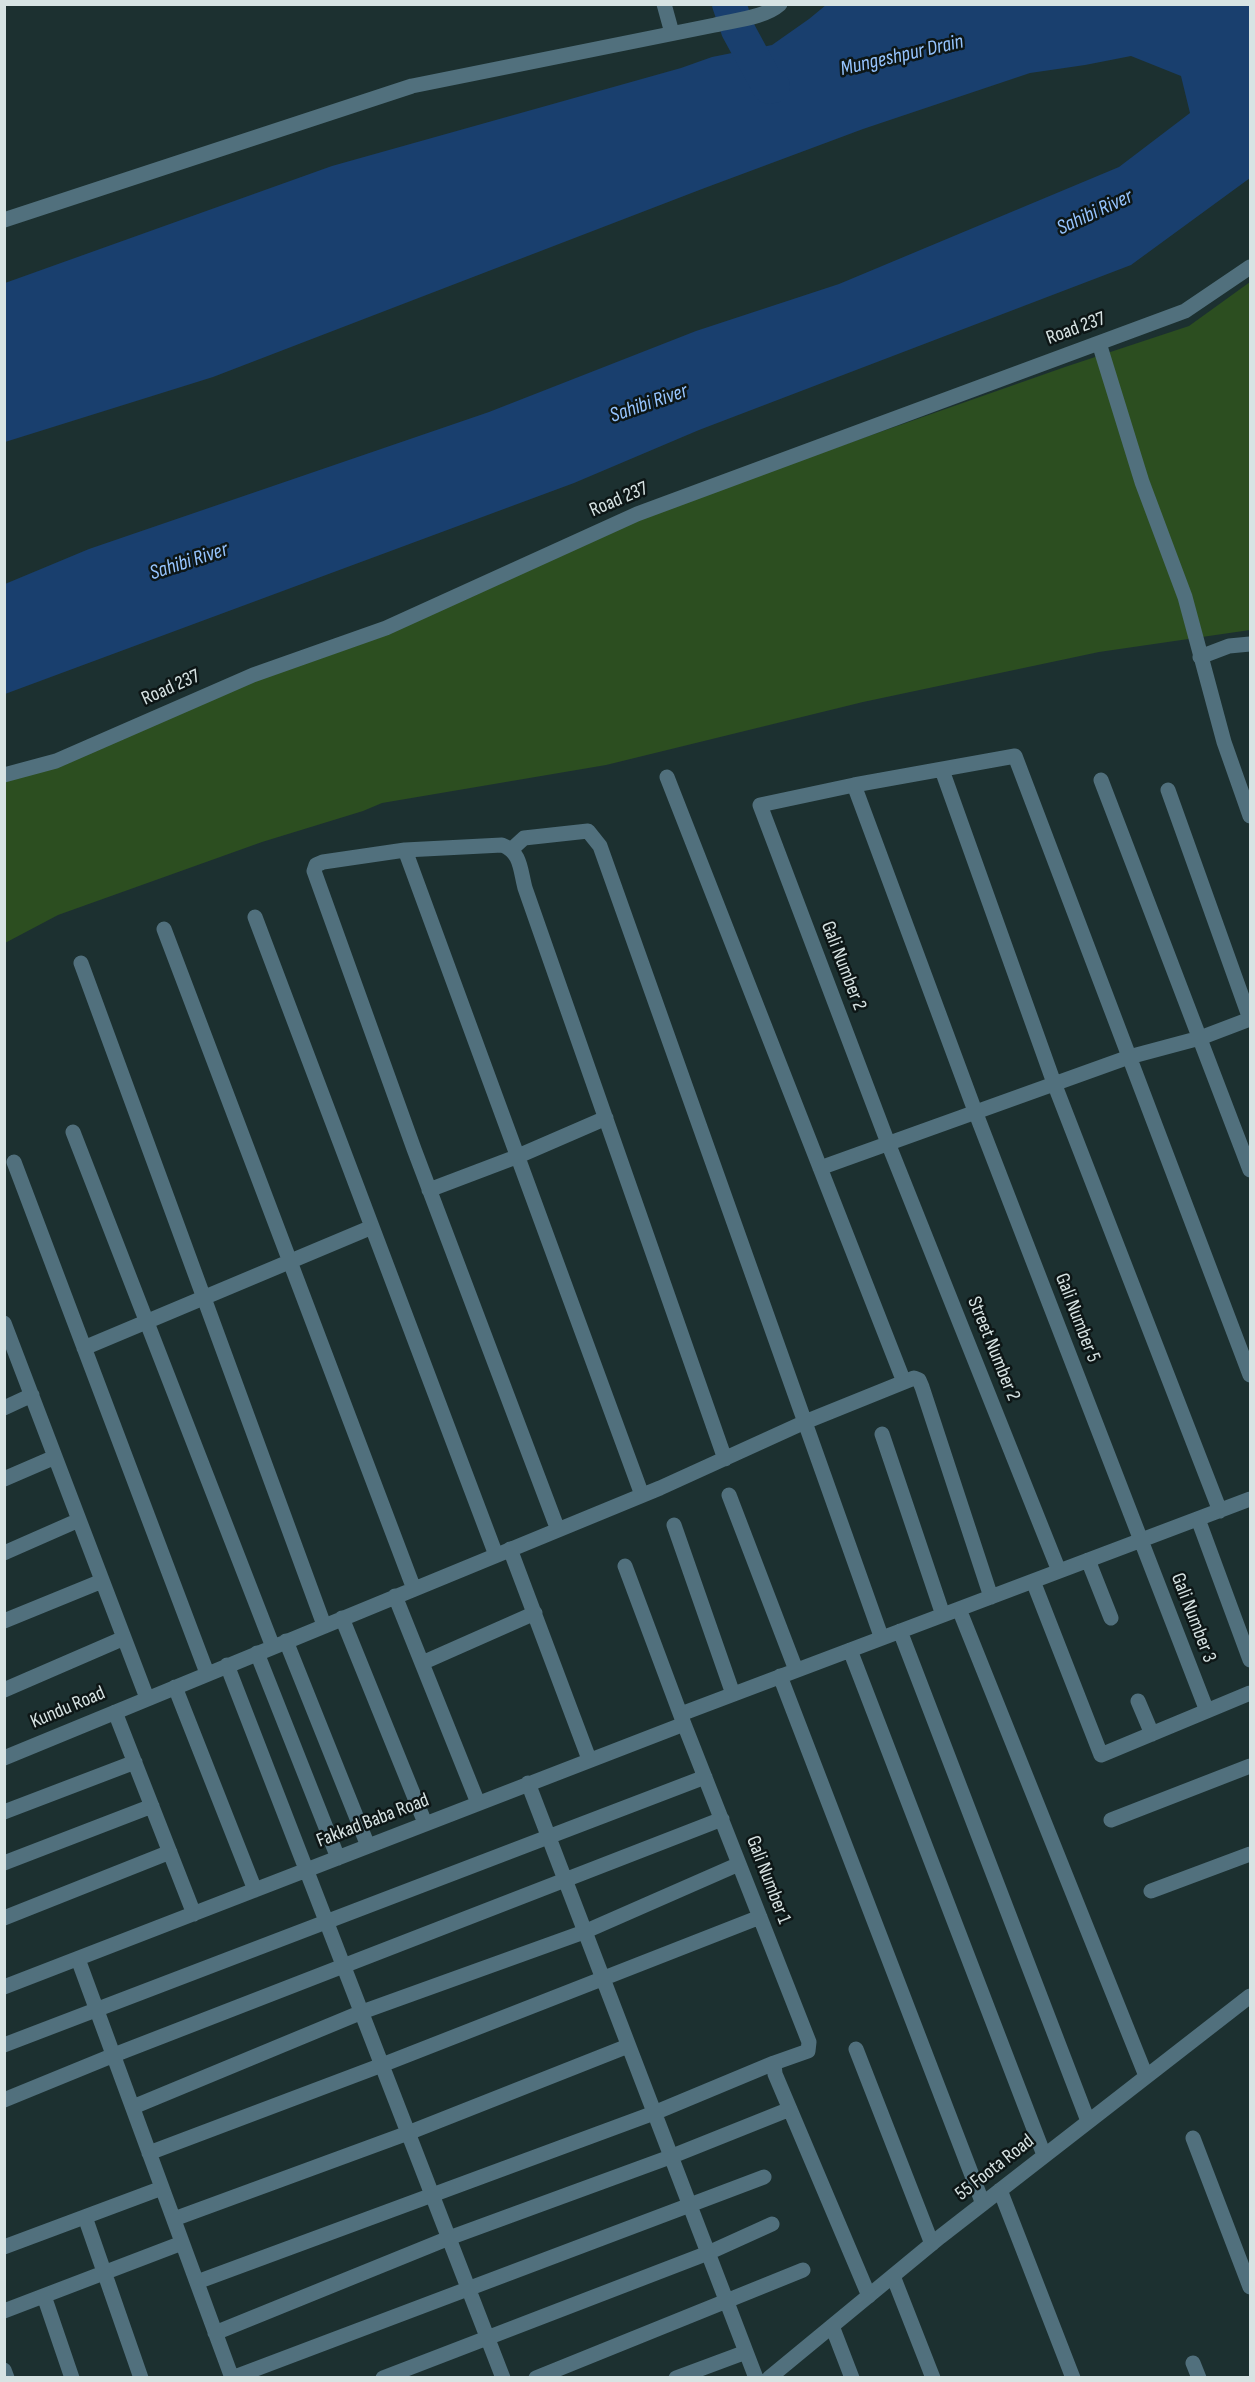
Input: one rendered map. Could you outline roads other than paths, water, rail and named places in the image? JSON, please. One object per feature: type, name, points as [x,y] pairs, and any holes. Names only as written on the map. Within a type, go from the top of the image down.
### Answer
[{"type":"street","points":[[664,4],[672,33]]},
{"type":"street","points":[[4,220],[412,86],[715,25],[777,7]]},
{"type":"street","name":"Road 237","points":[[4,775],[56,761],[253,675],[386,628],[637,514],[1185,311],[1251,267]]},
{"type":"street","points":[[1099,343],[1142,482],[1185,597],[1224,742],[1251,816]]},
{"type":"street","points":[[1200,657],[1229,646],[1251,644]]},
{"type":"street","points":[[854,785],[1015,756],[1251,1375]]},
{"type":"street","points":[[942,770],[1054,1083],[1220,1510]]},
{"type":"street","points":[[668,777],[904,1382],[914,1378],[919,1380],[922,1387],[991,1597]]},
{"type":"street","points":[[1101,780],[1251,1170]]},
{"type":"street","name":"Gali Number 2","points":[[854,785],[760,805],[888,1143]]},
{"type":"street","name":"Gali Number 5","points":[[854,785],[975,1111],[1141,1540]]},
{"type":"street","points":[[820,1168],[1129,1057],[1200,1038],[1251,1019],[1168,790]]},
{"type":"street","points":[[512,849],[524,838],[588,831],[600,846],[881,1636]]},
{"type":"street","points":[[558,1530],[429,1190],[314,871],[316,865],[322,862],[405,850],[502,845],[512,849],[725,1459]]},
{"type":"street","points":[[405,850],[642,1495]]},
{"type":"street","points":[[255,917],[372,1227],[503,1552],[535,1614],[589,1759]]},
{"type":"street","points":[[164,929],[414,1589]]},
{"type":"street","points":[[81,963],[324,1625]]},
{"type":"street","points":[[429,1190],[516,1157],[606,1118]]},
{"type":"street","points":[[73,1132],[147,1322],[280,1644],[368,1846]]},
{"type":"street","name":"Street Number 2","points":[[888,1143],[1059,1571]]},
{"type":"street","points":[[14,1162],[207,1673]]},
{"type":"street","points":[[84,1348],[372,1227]]},
{"type":"street","points":[[4,1323],[8,1342],[32,1395],[147,1698]]},
{"type":"street","name":"Kundu Road","points":[[4,1758],[642,1495],[805,1422],[904,1382]]},
{"type":"street","points":[[4,1408],[32,1395]]},
{"type":"street","points":[[882,1434],[943,1615]]},
{"type":"street","points":[[4,1479],[55,1457]]},
{"type":"street","points":[[729,1495],[796,1670]]},
{"type":"street","name":"Fakkad Baba Road","points":[[4,1987],[589,1759],[682,1719],[733,1694],[881,1636],[900,1631],[1251,1499]]},
{"type":"street","points":[[1198,1519],[1251,1660]]},
{"type":"street","points":[[4,1553],[79,1520]]},
{"type":"street","points":[[674,1526],[733,1694]]},
{"type":"street","name":"Gali Number 3","points":[[1141,1540],[1207,1711]]},
{"type":"street","points":[[1088,1560],[1111,1618]]},
{"type":"street","name":"Gali Number 1","points":[[625,1566],[682,1719],[809,2042],[808,2051],[774,2063]]},
{"type":"street","points":[[4,1621],[102,1581]]},
{"type":"street","points":[[1033,1581],[1101,1755],[1251,1693]]},
{"type":"street","points":[[396,1596],[478,1803]]},
{"type":"street","points":[[959,1609],[1146,2076]]},
{"type":"street","points":[[422,1663],[535,1614]]},
{"type":"street","points":[[342,1618],[425,1823]]},
{"type":"street","points":[[900,1631],[1089,2121]]},
{"type":"street","points":[[4,1690],[124,1638]]},
{"type":"street","points":[[850,1650],[1044,2155]]},
{"type":"street","points":[[257,1653],[338,1858]]},
{"type":"street","points":[[227,1665],[503,2378]]},
{"type":"street","points":[[780,1676],[983,2204]]},
{"type":"street","points":[[175,1687],[255,1890]]},
{"type":"street","points":[[1138,1701],[1152,1734]]},
{"type":"street","points":[[115,1712],[194,1914]]},
{"type":"street","points":[[4,1812],[135,1762]]},
{"type":"street","points":[[1111,1820],[1251,1766]]},
{"type":"street","points":[[4,2045],[549,1838],[705,1776]]},
{"type":"street","points":[[528,1783],[756,2378]]},
{"type":"street","points":[[4,1863],[152,1806]]},
{"type":"street","points":[[4,2100],[343,1965],[722,1819]]},
{"type":"street","points":[[4,1918],[170,1852]]},
{"type":"street","points":[[1151,1891],[1251,1854]]},
{"type":"street","points":[[133,2107],[362,2012],[584,1932],[740,1864]]},
{"type":"street","points":[[149,2153],[382,2065],[760,1917]]},
{"type":"street","points":[[78,1959],[231,2378],[764,2177]]},
{"type":"street","name":"55 Foota Road","points":[[769,2378],[1044,2155],[1251,1996]]},
{"type":"street","points":[[174,2219],[408,2133],[628,2046]]},
{"type":"street","points":[[856,2049],[932,2244]]},
{"type":"street","points":[[196,2282],[654,2113],[774,2063],[775,2074],[869,2296]]},
{"type":"street","points":[[215,2333],[449,2238],[670,2157],[790,2109]]},
{"type":"street","points":[[1193,2138],[1251,2288]]},
{"type":"street","points":[[4,2247],[162,2188]]},
{"type":"street","points":[[1000,2190],[1073,2378]]},
{"type":"street","points":[[85,2217],[141,2378]]},
{"type":"street","points":[[383,2378],[708,2253],[772,2224]]},
{"type":"street","points":[[4,2311],[182,2243]]},
{"type":"street","points":[[536,2378],[803,2270]]},
{"type":"street","points":[[893,2276],[933,2378]]},
{"type":"street","points":[[44,2296],[72,2378]]},
{"type":"street","points":[[832,2326],[852,2378]]},
{"type":"street","points":[[676,2378],[746,2352]]},
{"type":"street","points":[[1193,2363],[1199,2378]]},
{"type":"street","points":[[4,2370],[7,2378]]},
{"type":"water","name":"Sahibi River","points":[[826,5],[1250,5],[1250,178],[1131,265],[699,430],[574,483],[5,694],[5,584],[89,549],[489,412],[696,331],[839,284],[1119,167],[1190,113],[1181,76],[1131,56],[1030,73],[863,129],[213,377],[5,442],[5,283],[332,166],[681,68],[712,57],[772,45]]},
{"type":"waterway","name":"Mungeshpur Drain","points":[[729,4],[738,30],[769,87],[773,86]]}]
